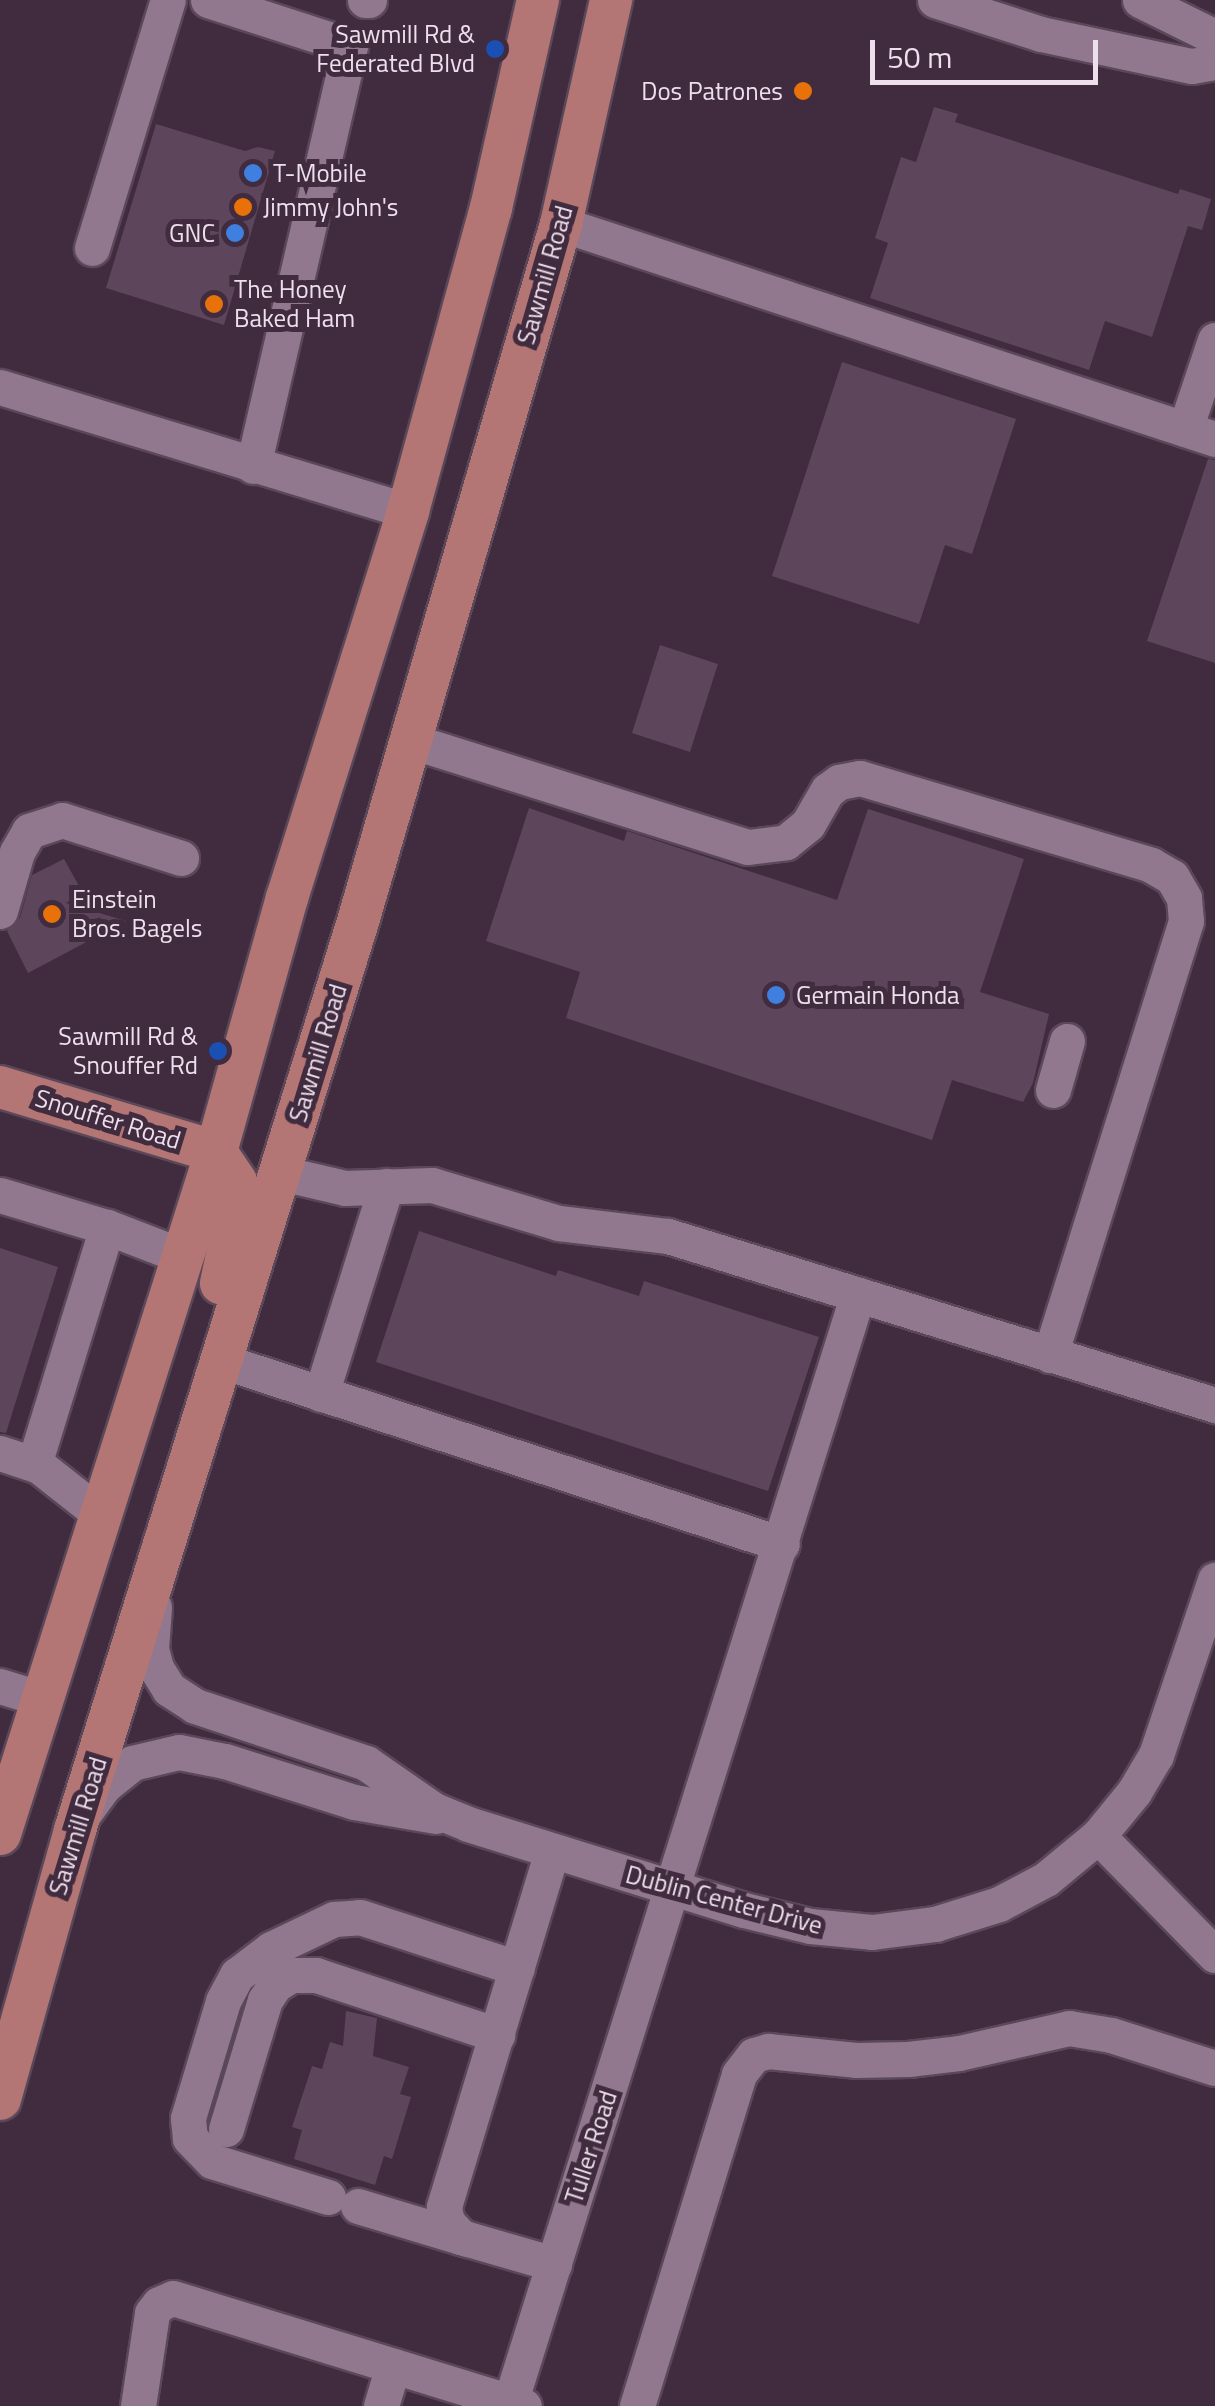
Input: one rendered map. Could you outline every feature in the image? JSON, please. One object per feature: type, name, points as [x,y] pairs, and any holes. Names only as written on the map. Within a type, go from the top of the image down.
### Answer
[{"type":"main road","points":[[0,1834],[216,1152],[287,898],[408,511],[492,208],[538,0]]},
{"type":"main road","name":"Sawmill Road","points":[[0,2098],[75,1830],[281,1173],[562,224],[611,0]]},
{"type":"main road","name":"Snouffer Road","points":[[0,1087],[216,1152]]},
{"type":"main road","points":[[195,1449],[236,1212],[236,1182],[216,1152]]},
{"type":"street","points":[[92,248],[168,0]]},
{"type":"street","points":[[208,0],[350,46],[253,466]]},
{"type":"street","points":[[935,0],[1041,34],[1192,66],[1215,62]]},
{"type":"street","points":[[1164,5],[1215,37]]},
{"type":"street","points":[[562,224],[1200,434],[1215,340]]},
{"type":"street","points":[[0,387],[408,511]]},
{"type":"street","points":[[408,740],[758,848],[786,842],[801,831],[834,786],[866,779],[1159,868],[1181,890],[1200,925],[1050,1355]]},
{"type":"street","points":[[0,911],[17,852],[30,831],[62,820],[181,858]]},
{"type":"street","points":[[1054,1090],[1067,1041]]},
{"type":"street","points":[[281,1173],[335,1187],[432,1185],[559,1223],[668,1236],[1215,1406]]},
{"type":"street","points":[[321,1394],[386,1186]]},
{"type":"street","points":[[0,1195],[107,1227],[182,1256]]},
{"type":"street","points":[[34,1464],[107,1227]]},
{"type":"street","name":"Tuller Road","points":[[515,2405],[554,2264],[858,1294]]},
{"type":"street","points":[[222,1361],[782,1544]]},
{"type":"street","points":[[0,1453],[34,1464],[100,1514]]},
{"type":"street","name":"Dublin Center Drive","points":[[163,1552],[152,1656],[160,1676],[175,1694],[202,1709],[366,1763],[434,1810],[468,1824],[673,1889],[810,1926],[854,1932],[912,1928],[999,1904],[1046,1879],[1098,1836],[1134,1792],[1160,1745],[1215,1580]]},
{"type":"street","points":[[0,1686],[42,1698]]},
{"type":"street","name":"Dublin Center Drive","points":[[75,1830],[93,1799],[118,1772],[163,1752],[199,1754],[354,1802],[468,1824]]},
{"type":"street","points":[[1098,1836],[1215,1955]]},
{"type":"street","points":[[467,2239],[450,2227],[444,2207],[552,1851]]},
{"type":"street","points":[[226,2129],[278,1963],[334,1919],[360,1916],[517,1968]]},
{"type":"street","points":[[496,2035],[278,1963],[245,1967],[223,2001],[187,2131],[199,2152],[212,2160],[554,2264]]},
{"type":"street","points":[[637,2406],[739,2074],[754,2055],[768,2051],[856,2060],[908,2059],[959,2053],[1070,2028],[1110,2035],[1215,2068]]},
{"type":"street","points":[[138,2406],[151,2318],[159,2304],[169,2299],[515,2405]]},
{"type":"street","points":[[381,2406],[394,2366]]},
{"type":"building","points":[[934,107],[958,114],[955,122],[1178,194],[1180,189],[1211,199],[1202,230],[1188,226],[1152,337],[1105,321],[1089,370],[870,298],[888,243],[875,238],[901,157],[916,162]]},
{"type":"building","points":[[156,124],[245,151],[258,147],[275,151],[224,325],[106,288]]},
{"type":"building","points":[[842,362],[1016,419],[972,554],[945,545],[919,624],[772,576]]},
{"type":"building","points":[[1208,459],[1215,460],[1215,663],[1147,641]]},
{"type":"building","points":[[660,645],[718,664],[690,752],[632,733]]},
{"type":"building","name":"Germain Honda","points":[[529,808],[624,841],[627,831],[837,900],[868,809],[1024,859],[980,992],[1049,1014],[1033,1083],[1023,1102],[952,1080],[932,1140],[566,1018],[580,972],[486,941]]},
{"type":"building","name":"Einstein Bros. Bagels","points":[[64,859],[83,893],[66,903],[126,921],[28,973],[7,931],[20,918],[32,875]]},
{"type":"building","points":[[419,1231],[556,1276],[558,1270],[639,1296],[644,1281],[819,1337],[768,1491],[376,1362]]},
{"type":"building","points":[[0,1248],[58,1267],[6,1433],[0,1432]]},
{"type":"building","points":[[346,2011],[377,2018],[373,2056],[409,2067],[400,2094],[411,2097],[392,2159],[384,2156],[375,2185],[294,2159],[302,2130],[292,2127],[312,2066],[322,2069],[330,2042],[343,2046]]},
{"type":"place","name":"Sawmill Rd & Federated Blvd","points":[[495,49]]},
{"type":"place","name":"Dos Patrones","points":[[803,91]]},
{"type":"place","name":"T-Mobile","points":[[253,173]]},
{"type":"place","name":"Jimmy John's","points":[[243,207]]},
{"type":"place","name":"GNC","points":[[235,233]]},
{"type":"place","name":"The Honey Baked Ham","points":[[214,304]]},
{"type":"place","name":"Einstein Bros. Bagels","points":[[52,914]]},
{"type":"place","name":"Germain Honda","points":[[776,995]]},
{"type":"place","name":"Sawmill Rd & Snouffer Rd","points":[[218,1051]]}]
